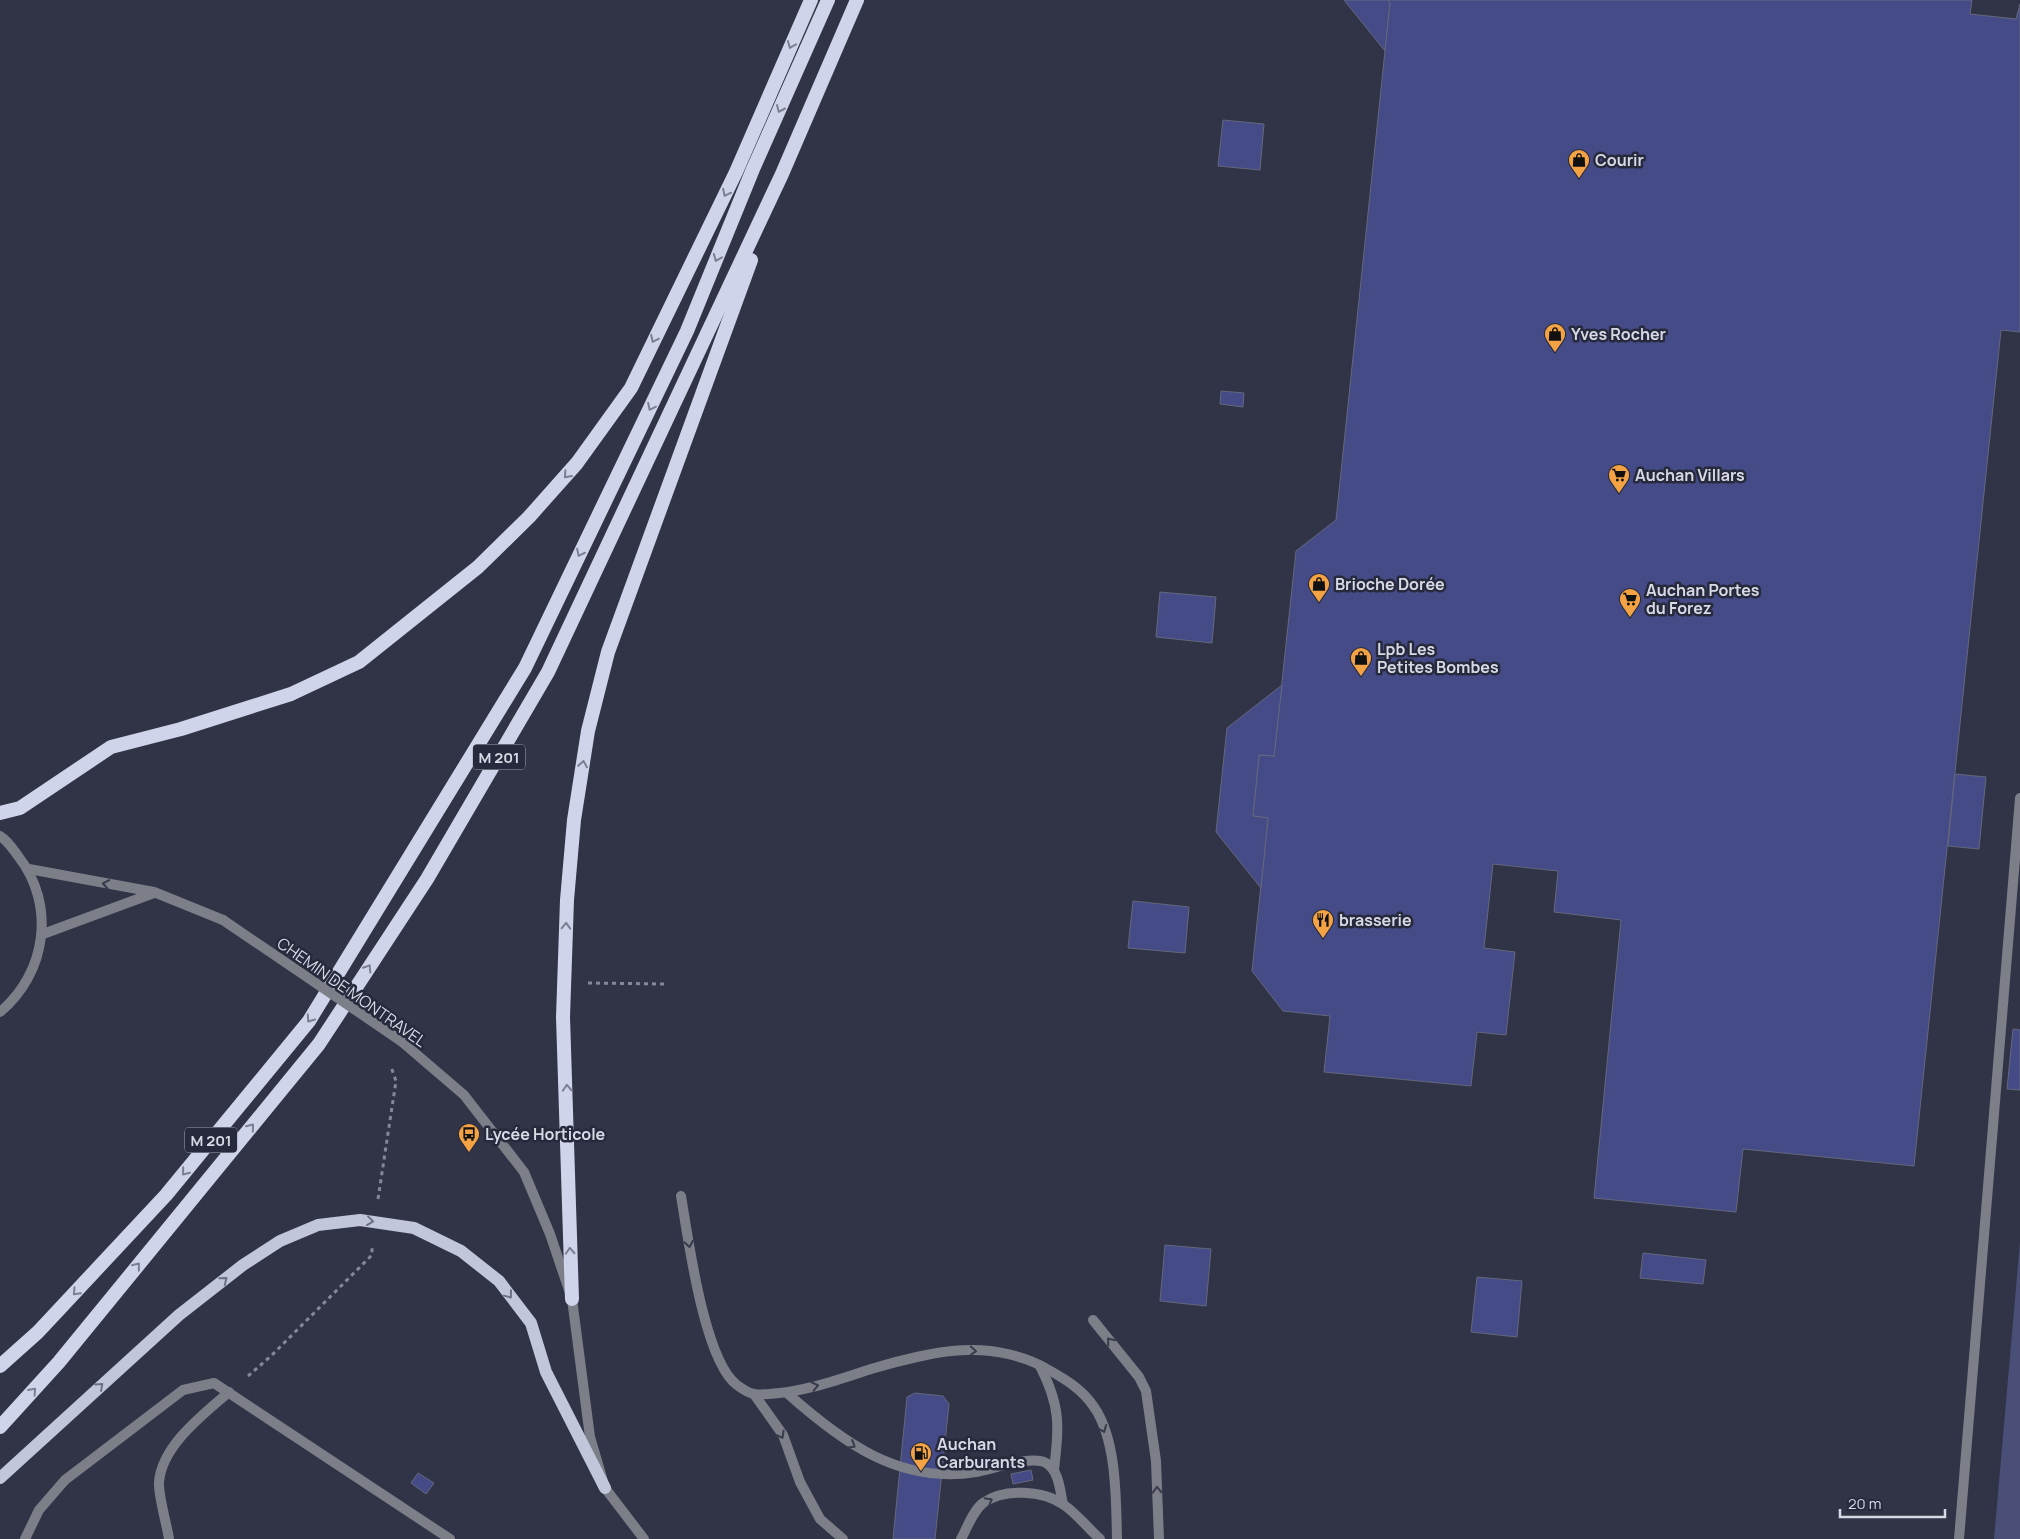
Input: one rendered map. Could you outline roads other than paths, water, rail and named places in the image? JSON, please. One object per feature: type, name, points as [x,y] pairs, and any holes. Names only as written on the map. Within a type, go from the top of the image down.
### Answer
[{"type":"highway","points":[[0,813],[20,808],[111,747],[181,729],[291,694],[359,662],[478,567],[529,517],[578,463],[631,388],[736,172],[811,0]]},
{"type":"highway","name":"M 201","points":[[0,1366],[38,1332],[166,1195],[309,1021],[525,668],[687,331],[753,169],[828,0]]},
{"type":"highway","name":"M 201","points":[[0,1427],[59,1362],[319,1044],[427,879],[548,672],[782,174],[857,0]]},
{"type":"highway","points":[[572,1300],[563,1018],[567,900],[574,820],[588,731],[608,652],[782,174]]},
{"type":"main road","points":[[0,1478],[178,1315],[243,1264],[280,1241],[318,1225],[360,1220],[414,1228],[461,1251],[499,1281],[531,1323],[546,1372],[605,1488]]},
{"type":"street","points":[[1959,1539],[2020,798]]},
{"type":"street","points":[[0,836],[6,840],[29,869],[40,901],[43,934],[34,969],[14,1000],[0,1012]]},
{"type":"street","name":"CHEMIN DE MONTRAVEL","points":[[29,869],[154,892],[223,920],[401,1041],[464,1095],[524,1172],[550,1234],[572,1300],[590,1436],[605,1488],[644,1539]]},
{"type":"street","points":[[43,934],[154,892]]},
{"type":"street","points":[[681,1196],[690,1252],[712,1346],[725,1371],[736,1385],[754,1394],[783,1436],[800,1482],[820,1519],[843,1539]]},
{"type":"street","points":[[1093,1320],[1139,1377],[1146,1391],[1156,1461],[1160,1539]]},
{"type":"street","points":[[754,1394],[787,1392],[823,1385],[874,1368],[967,1350],[1007,1354],[1039,1365],[1072,1383],[1094,1407],[1109,1443],[1116,1487],[1117,1539]]},
{"type":"street","points":[[1039,1365],[1054,1392],[1058,1416],[1054,1470],[1063,1504]]},
{"type":"street","points":[[25,1539],[39,1510],[65,1480],[183,1390],[214,1383],[450,1539]]},
{"type":"street","points":[[169,1539],[159,1482],[168,1456],[187,1429],[229,1392]]},
{"type":"street","points":[[787,1392],[826,1428],[854,1447],[915,1471],[952,1474],[974,1472],[1035,1460],[1046,1463],[1054,1470]]},
{"type":"street","points":[[961,1539],[982,1504],[1000,1495],[1042,1495],[1063,1504],[1100,1539]]},
{"type":"place","name":"Courir","points":[[1579,179]]},
{"type":"place","name":"Yves Rocher","points":[[1555,353]]},
{"type":"place","name":"Auchan Villars","points":[[1619,494]]},
{"type":"place","name":"Brioche Dorée","points":[[1319,603]]},
{"type":"place","name":"Auchan Portes du Forez","points":[[1630,618]]},
{"type":"place","name":"Lpb Les Petites Bombes","points":[[1361,677]]},
{"type":"place","name":"brasserie","points":[[1323,939]]},
{"type":"place","name":"Lycée Horticole","points":[[469,1153]]},
{"type":"place","name":"Auchan Carburants","points":[[921,1472]]}]
